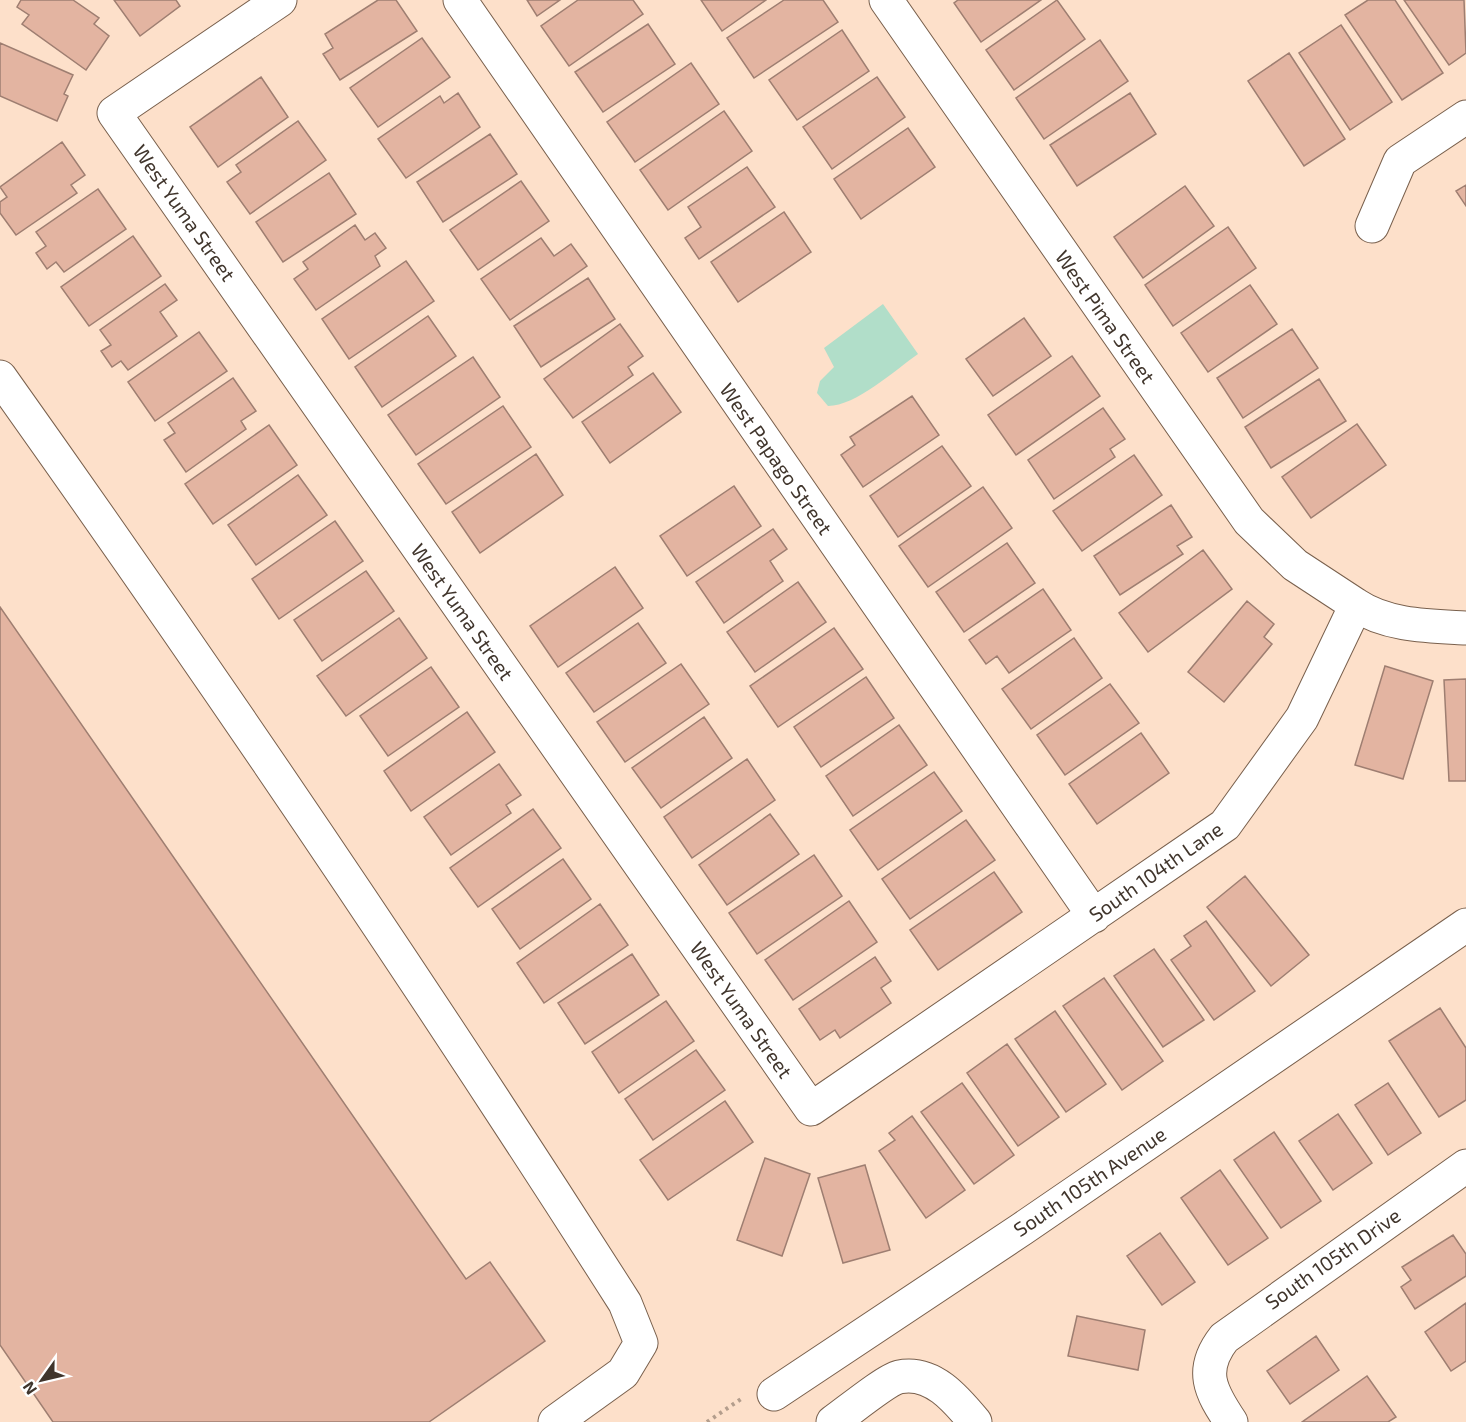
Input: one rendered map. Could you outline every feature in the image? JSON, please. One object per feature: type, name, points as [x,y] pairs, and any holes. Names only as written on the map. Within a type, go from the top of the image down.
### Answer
[{"type":"street","name":"West Yuma Street","points":[[280,0],[114,114],[811,1109]]},
{"type":"street","name":"West Papago Street","points":[[460,0],[1094,916]]},
{"type":"street","name":"West Pima Street","points":[[886,0],[1249,521],[1295,565],[1356,605]]},
{"type":"street","points":[[1372,226],[1400,161],[1466,117]]},
{"type":"street","points":[[0,377],[76,484],[473,1066],[625,1303],[641,1343],[623,1372],[555,1422]]},
{"type":"street","name":"South 104th Lane","points":[[811,1109],[1225,825],[1302,718],[1356,605]]},
{"type":"street","points":[[1356,605],[1371,615],[1427,626],[1466,628]]},
{"type":"street","name":"South 105th Avenue","points":[[774,1394],[1022,1229],[1466,925]]},
{"type":"street","name":"South 105th Drive","points":[[1231,1422],[1213,1393],[1209,1377],[1210,1362],[1215,1350],[1235,1328],[1466,1166]]},
{"type":"street","points":[[833,1422],[897,1377],[920,1377],[952,1394],[975,1422]]},
{"type":"path","points":[[707,1422],[745,1396],[774,1394]]},
{"type":"green space","points":[[883,304],[918,354],[863,394],[828,406],[817,393],[820,381],[834,367],[824,348]]},
{"type":"building","points":[[21,0],[73,0],[99,18],[94,24],[109,36],[86,70],[22,24],[29,15],[17,7]]},
{"type":"building","points":[[114,0],[176,0],[180,6],[140,36]]},
{"type":"building","points":[[378,0],[396,0],[417,31],[340,80],[323,54],[333,48],[325,34]]},
{"type":"building","points":[[527,0],[560,0],[537,16]]},
{"type":"building","points":[[578,0],[633,0],[643,14],[569,66],[541,26]]},
{"type":"building","points":[[701,0],[766,0],[722,31]]},
{"type":"building","points":[[784,0],[823,0],[838,22],[754,78],[727,38]]},
{"type":"building","points":[[958,0],[1041,0],[981,42],[954,3]]},
{"type":"building","points":[[1057,0],[1085,39],[1014,90],[986,50]]},
{"type":"building","points":[[1368,0],[1395,0],[1443,73],[1402,100],[1345,15]]},
{"type":"building","points":[[1404,0],[1464,0],[1466,53],[1449,65]]},
{"type":"building","points":[[648,24],[675,64],[603,112],[575,72]]},
{"type":"building","points":[[1341,25],[1392,102],[1350,130],[1299,53]]},
{"type":"building","points":[[842,30],[869,71],[797,120],[769,80]]},
{"type":"building","points":[[422,38],[450,77],[378,127],[350,88]]},
{"type":"building","points":[[1100,40],[1128,81],[1044,139],[1016,98]]},
{"type":"building","points":[[0,43],[73,75],[64,94],[68,96],[57,121],[0,96]]},
{"type":"building","points":[[1289,53],[1345,139],[1304,166],[1248,81]]},
{"type":"building","points":[[691,63],[719,104],[635,162],[607,122]]},
{"type":"building","points":[[261,77],[288,117],[218,167],[190,127]]},
{"type":"building","points":[[877,77],[905,117],[832,169],[803,127]]},
{"type":"building","points":[[458,93],[480,127],[406,178],[378,139],[440,96],[444,103]]},
{"type":"building","points":[[1130,93],[1156,134],[1077,186],[1050,145]]},
{"type":"building","points":[[724,111],[752,151],[668,210],[640,170]]},
{"type":"building","points":[[298,121],[326,160],[250,214],[227,182],[241,172],[236,165]]},
{"type":"building","points":[[908,128],[935,167],[861,219],[834,179]]},
{"type":"building","points":[[490,134],[517,174],[443,222],[417,182]]},
{"type":"building","points":[[62,142],[85,175],[71,185],[77,193],[16,235],[0,213],[0,202],[7,197],[0,187]]},
{"type":"building","points":[[747,167],[775,207],[699,259],[685,238],[701,227],[688,207]]},
{"type":"building","points":[[329,173],[356,214],[283,262],[256,222]]},
{"type":"building","points":[[521,181],[549,221],[478,270],[450,230]]},
{"type":"building","points":[[1466,185],[1466,206],[1456,191]]},
{"type":"building","points":[[1185,186],[1214,226],[1143,278],[1114,237]]},
{"type":"building","points":[[98,189],[126,229],[64,272],[56,262],[47,269],[36,253],[46,246],[36,232]]},
{"type":"building","points":[[784,212],[811,252],[738,302],[711,262]]},
{"type":"building","points":[[355,225],[365,240],[375,233],[386,248],[375,256],[380,266],[316,310],[294,279],[308,269],[303,262]]},
{"type":"building","points":[[1228,227],[1256,268],[1173,326],[1145,285]]},
{"type":"building","points":[[133,236],[161,276],[89,326],[61,287]]},
{"type":"building","points":[[541,238],[554,256],[571,244],[587,266],[510,320],[481,279]]},
{"type":"building","points":[[406,261],[434,301],[349,359],[322,319]]},
{"type":"building","points":[[588,278],[615,319],[541,367],[514,326]]},
{"type":"building","points":[[165,284],[177,300],[160,312],[177,336],[128,370],[121,361],[112,367],[101,351],[111,345],[100,330]]},
{"type":"building","points":[[1250,285],[1277,324],[1208,372],[1181,333]]},
{"type":"building","points":[[428,316],[456,356],[382,407],[355,367]]},
{"type":"building","points":[[1024,318],[1051,356],[993,396],[966,359]]},
{"type":"building","points":[[620,324],[643,356],[628,367],[633,375],[573,418],[544,379]]},
{"type":"building","points":[[1292,329],[1318,368],[1243,418],[1217,378]]},
{"type":"building","points":[[199,332],[227,371],[155,421],[128,382]]},
{"type":"building","points":[[1072,356],[1100,396],[1016,455],[988,415]]},
{"type":"building","points":[[473,357],[500,397],[416,455],[388,415]]},
{"type":"building","points":[[653,373],[681,412],[610,463],[582,422]]},
{"type":"building","points":[[233,378],[256,411],[241,421],[246,429],[186,472],[164,440],[175,433],[168,423]]},
{"type":"building","points":[[1319,379],[1346,421],[1271,468],[1245,427]]},
{"type":"building","points":[[912,396],[939,435],[863,487],[841,455],[855,445],[850,437]]},
{"type":"building","points":[[503,406],[531,447],[446,504],[418,464]]},
{"type":"building","points":[[1103,408],[1125,439],[1110,449],[1115,457],[1054,499],[1028,460]]},
{"type":"building","points":[[1357,424],[1386,465],[1311,518],[1282,477]]},
{"type":"building","points":[[269,425],[297,465],[213,524],[185,484]]},
{"type":"building","points":[[942,446],[971,486],[898,537],[870,496]]},
{"type":"building","points":[[536,454],[563,495],[480,553],[452,512]]},
{"type":"building","points":[[1134,455],[1162,495],[1082,551],[1053,511]]},
{"type":"building","points":[[298,475],[327,515],[256,565],[228,525]]},
{"type":"building","points":[[734,486],[761,526],[687,576],[660,536]]},
{"type":"building","points":[[983,487],[1012,528],[928,587],[899,546]]},
{"type":"building","points":[[1171,505],[1192,537],[1177,546],[1183,554],[1120,595],[1094,556]]},
{"type":"building","points":[[335,521],[363,561],[279,619],[252,579]]},
{"type":"building","points":[[773,529],[787,549],[770,561],[783,581],[724,623],[696,582]]},
{"type":"building","points":[[1007,543],[1035,583],[964,632],[936,592]]},
{"type":"building","points":[[1203,550],[1232,589],[1148,652],[1119,613]]},
{"type":"building","points":[[615,567],[643,608],[558,667],[530,626]]},
{"type":"building","points":[[366,571],[394,611],[322,661],[294,620]]},
{"type":"building","points":[[798,582],[826,622],[755,672],[727,632]]},
{"type":"building","points":[[1043,589],[1071,630],[1009,673],[997,656],[986,664],[969,640]]},
{"type":"building","points":[[1247,601],[1274,624],[1264,637],[1272,644],[1224,702],[1188,672]]},
{"type":"building","points":[[0,607],[466,1279],[490,1262],[545,1341],[429,1422],[53,1422],[0,1345]]},
{"type":"building","points":[[399,618],[427,658],[346,716],[317,676]]},
{"type":"building","points":[[638,623],[666,663],[594,712],[566,673]]},
{"type":"building","points":[[834,628],[863,669],[778,727],[750,686]]},
{"type":"building","points":[[1074,638],[1102,678],[1031,729],[1002,689]]},
{"type":"building","points":[[681,664],[709,704],[625,762],[597,722]]},
{"type":"building","points":[[1385,666],[1433,681],[1403,779],[1355,765]]},
{"type":"building","points":[[431,667],[459,707],[388,756],[360,716]]},
{"type":"building","points":[[866,677],[894,718],[821,767],[794,727]]},
{"type":"building","points":[[1466,679],[1466,781],[1449,781],[1444,680]]},
{"type":"building","points":[[1110,684],[1139,723],[1065,775],[1037,735]]},
{"type":"building","points":[[467,712],[495,752],[411,811],[384,771]]},
{"type":"building","points":[[704,717],[732,758],[661,808],[632,768]]},
{"type":"building","points":[[899,725],[927,765],[853,816],[826,776]]},
{"type":"building","points":[[1141,733],[1169,773],[1097,824],[1069,784]]},
{"type":"building","points":[[747,759],[775,800],[692,858],[664,817]]},
{"type":"building","points":[[499,764],[521,795],[506,805],[511,813],[451,855],[424,817]]},
{"type":"building","points":[[934,772],[962,811],[878,870],[850,830]]},
{"type":"building","points":[[533,809],[561,848],[478,907],[450,868]]},
{"type":"building","points":[[770,814],[799,854],[727,905],[699,865]]},
{"type":"building","points":[[966,820],[995,860],[910,919],[882,879]]},
{"type":"building","points":[[814,855],[842,896],[757,954],[729,913]]},
{"type":"building","points":[[563,859],[591,899],[520,949],[492,909]]},
{"type":"building","points":[[994,872],[1022,912],[938,970],[910,930]]},
{"type":"building","points":[[1245,876],[1309,955],[1271,986],[1207,907]]},
{"type":"building","points":[[849,901],[877,942],[793,1000],[765,960]]},
{"type":"building","points":[[600,904],[628,945],[544,1003],[517,963]]},
{"type":"building","points":[[1206,921],[1255,991],[1214,1020],[1171,960],[1191,946],[1184,936]]},
{"type":"building","points":[[1154,949],[1204,1020],[1163,1047],[1114,976]]},
{"type":"building","points":[[632,954],[659,995],[585,1044],[558,1003]]},
{"type":"building","points":[[875,957],[891,981],[881,988],[891,1003],[840,1038],[835,1030],[820,1040],[799,1009]]},
{"type":"building","points":[[1104,978],[1163,1061],[1122,1090],[1063,1006]]},
{"type":"building","points":[[666,1001],[694,1041],[619,1093],[592,1052]]},
{"type":"building","points":[[1440,1008],[1466,1048],[1466,1100],[1439,1117],[1389,1041]]},
{"type":"building","points":[[1055,1011],[1106,1084],[1066,1112],[1015,1039]]},
{"type":"building","points":[[1007,1044],[1059,1117],[1018,1146],[967,1073]]},
{"type":"building","points":[[696,1050],[725,1090],[653,1140],[625,1099]]},
{"type":"building","points":[[962,1083],[1014,1155],[974,1184],[921,1112]]},
{"type":"building","points":[[1388,1083],[1421,1133],[1388,1155],[1355,1105]]},
{"type":"building","points":[[725,1101],[753,1142],[668,1200],[640,1160]]},
{"type":"building","points":[[1338,1114],[1372,1163],[1333,1190],[1299,1141]]},
{"type":"building","points":[[912,1116],[965,1190],[926,1218],[879,1151],[895,1140],[889,1133]]},
{"type":"building","points":[[1274,1132],[1321,1201],[1281,1228],[1234,1160]]},
{"type":"building","points":[[765,1158],[810,1174],[782,1256],[737,1240]]},
{"type":"building","points":[[865,1165],[890,1250],[843,1263],[818,1178]]},
{"type":"building","points":[[1220,1170],[1268,1238],[1228,1265],[1181,1198]]},
{"type":"building","points":[[1160,1233],[1195,1282],[1162,1305],[1127,1256]]},
{"type":"building","points":[[1453,1235],[1466,1254],[1466,1276],[1415,1309],[1401,1287],[1411,1280],[1402,1267]]},
{"type":"building","points":[[1466,1303],[1466,1361],[1451,1371],[1425,1332]]},
{"type":"building","points":[[1077,1316],[1145,1330],[1138,1370],[1068,1356]]},
{"type":"building","points":[[1316,1336],[1339,1370],[1290,1404],[1267,1371]]},
{"type":"building","points":[[1367,1376],[1396,1417],[1388,1422],[1302,1422]]}]
